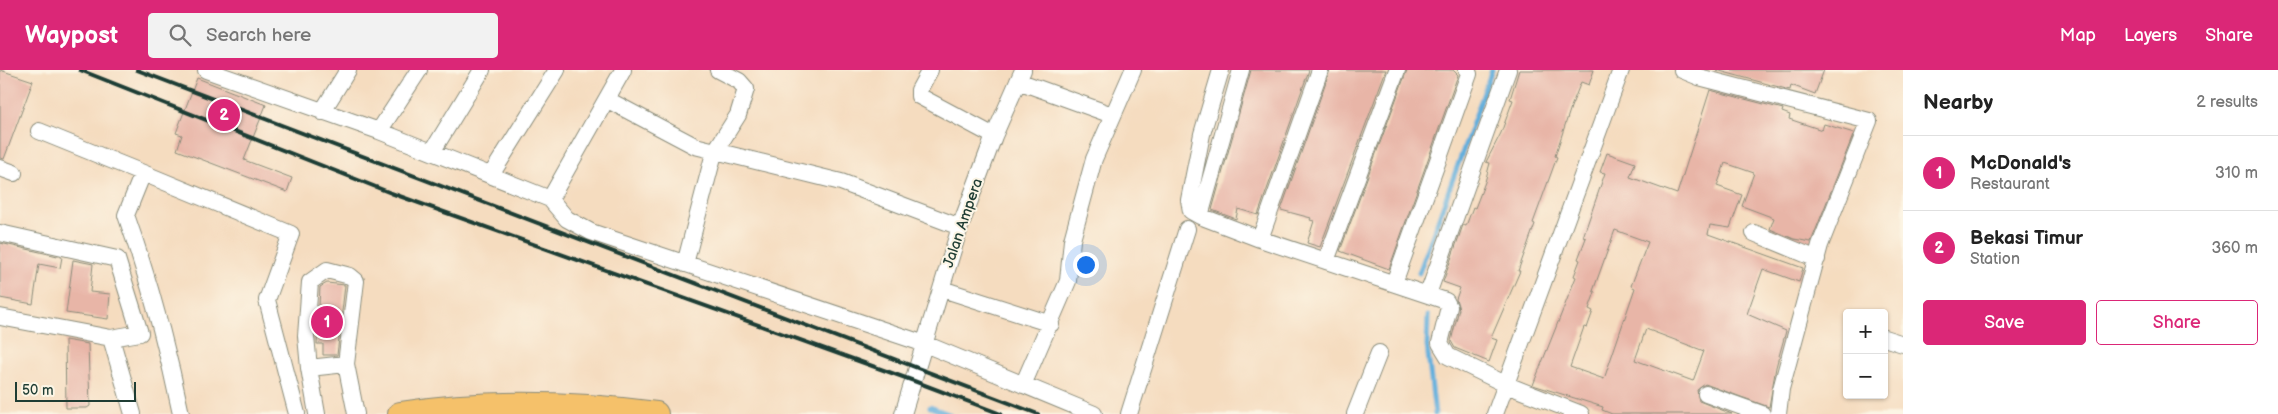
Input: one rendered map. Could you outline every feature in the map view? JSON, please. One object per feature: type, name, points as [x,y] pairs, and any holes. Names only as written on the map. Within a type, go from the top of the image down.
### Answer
[{"type":"highway","points":[[400,414],[491,406],[565,407],[656,414]]},
{"type":"street","points":[[206,70],[379,131],[550,199],[567,219],[591,232],[925,344],[1094,414]]},
{"type":"street","points":[[322,112],[348,70]]},
{"type":"street","points":[[379,131],[419,70]]},
{"type":"street","points":[[432,152],[482,70]]},
{"type":"street","points":[[491,175],[557,70]]},
{"type":"street","points":[[685,264],[714,153],[738,115],[746,89],[739,81],[718,70]]},
{"type":"street","points":[[930,70],[919,90],[919,96],[994,136]]},
{"type":"street","points":[[1024,385],[1068,281],[1072,240],[1094,160],[1133,70]]},
{"type":"street","points":[[1221,70],[1202,134],[1189,200],[1191,211],[1260,239],[1428,294],[1448,303],[1440,342],[1448,356],[1507,385],[1581,414]]},
{"type":"street","points":[[1200,216],[1240,70]]},
{"type":"street","points":[[1260,239],[1320,70]]},
{"type":"street","points":[[1326,261],[1397,70]]},
{"type":"street","points":[[1394,283],[1469,74],[1467,70]]},
{"type":"street","points":[[1428,294],[1508,70]]},
{"type":"street","points":[[1494,414],[1507,385],[1622,70]]},
{"type":"street","points":[[1682,70],[1699,77],[1868,121],[1826,230],[1776,414]]},
{"type":"street","points":[[550,199],[608,100],[619,71]]},
{"type":"street","points":[[1020,75],[1112,115]]},
{"type":"street","name":"Jalan Ampera","points":[[903,414],[960,227],[994,136],[1020,75]]},
{"type":"street","points":[[608,100],[695,146],[714,153],[841,182],[960,227]]},
{"type":"street","points":[[39,132],[291,234],[267,300],[297,414]]},
{"type":"street","points":[[142,173],[126,215],[146,271],[181,414]]},
{"type":"street","points":[[0,226],[44,243]]},
{"type":"street","points":[[1129,414],[1188,229]]},
{"type":"street","points":[[1754,233],[1817,259]]},
{"type":"street","points":[[0,234],[117,259],[140,333],[111,338],[0,317]]},
{"type":"street","points":[[317,414],[306,336],[310,282],[327,270],[350,276],[356,281],[346,364],[356,414]]},
{"type":"street","points":[[942,289],[1051,324]]},
{"type":"street","points":[[111,338],[133,414]]},
{"type":"street","points":[[1888,339],[1903,344]]},
{"type":"street","points":[[1355,414],[1379,353]]},
{"type":"street","points":[[309,368],[346,364]]},
{"type":"street","points":[[1706,394],[1762,414]]},
{"type":"building","points":[[0,70],[33,81],[4,159],[0,158]]},
{"type":"building","points":[[1251,70],[1309,70],[1258,215],[1238,209],[1236,219],[1212,210]]},
{"type":"building","points":[[1330,70],[1386,70],[1320,247],[1307,243],[1314,221],[1310,220],[1311,218],[1281,210]]},
{"type":"building","points":[[1407,70],[1453,70],[1458,75],[1389,269],[1340,251]]},
{"type":"building","points":[[1519,70],[1594,70],[1589,85],[1581,82],[1571,107],[1555,156],[1557,157],[1518,271],[1520,271],[1491,338],[1497,340],[1489,362],[1455,348],[1451,341],[1459,309],[1456,299],[1460,288],[1443,282],[1463,225],[1466,226],[1485,182],[1490,163],[1486,162],[1501,133],[1513,100],[1510,99]]},
{"type":"building","points":[[1716,70],[1824,70],[1815,94],[1791,85],[1790,90]]},
{"type":"building","points":[[197,78],[266,105],[244,160],[292,178],[287,192],[177,150],[182,135],[176,133]]},
{"type":"building","points":[[1710,90],[1783,109],[1782,112],[1790,115],[1789,119],[1822,130],[1824,124],[1854,133],[1811,242],[1794,239],[1770,229],[1774,218],[1742,206],[1754,173],[1725,163],[1717,186],[1742,195],[1730,228],[1710,225],[1708,234],[1803,268],[1799,282],[1763,269],[1747,314],[1786,331],[1776,367],[1769,407],[1705,384],[1697,390],[1699,401],[1732,414],[1612,414],[1602,410],[1603,407],[1533,385],[1576,277],[1574,276],[1580,260],[1578,259],[1586,238],[1583,237],[1605,173],[1600,172],[1607,153],[1635,163],[1630,177],[1677,194]],"holes":[[[1615,230],[1648,242],[1631,286],[1635,288],[1604,379],[1570,367],[1584,327],[1587,328],[1593,311],[1589,309],[1595,292],[1593,291]],[[1646,329],[1704,351],[1693,381],[1635,360]]]},
{"type":"building","points":[[0,243],[62,257],[60,268],[39,264],[33,304],[0,298]]},
{"type":"building","points":[[73,260],[93,264],[90,292],[110,294],[108,319],[66,313]]},
{"type":"building","points":[[327,283],[345,285],[337,355],[323,355],[323,344],[317,344],[320,287]]},
{"type":"building","points":[[65,340],[88,344],[90,406],[87,408],[66,408]]},
{"type":"waterway","points":[[1419,273],[1492,70]]},
{"type":"waterway","points":[[1428,316],[1427,346],[1435,414]]},
{"type":"waterway","points":[[930,407],[949,414]]},
{"type":"railway","points":[[80,70],[391,193],[1001,414]]},
{"type":"railway","points":[[137,70],[1038,414]]},
{"type":"place","name":"Bekasi Timur","points":[[224,115]]},
{"type":"place","name":"McDonald's","points":[[327,322]]}]
